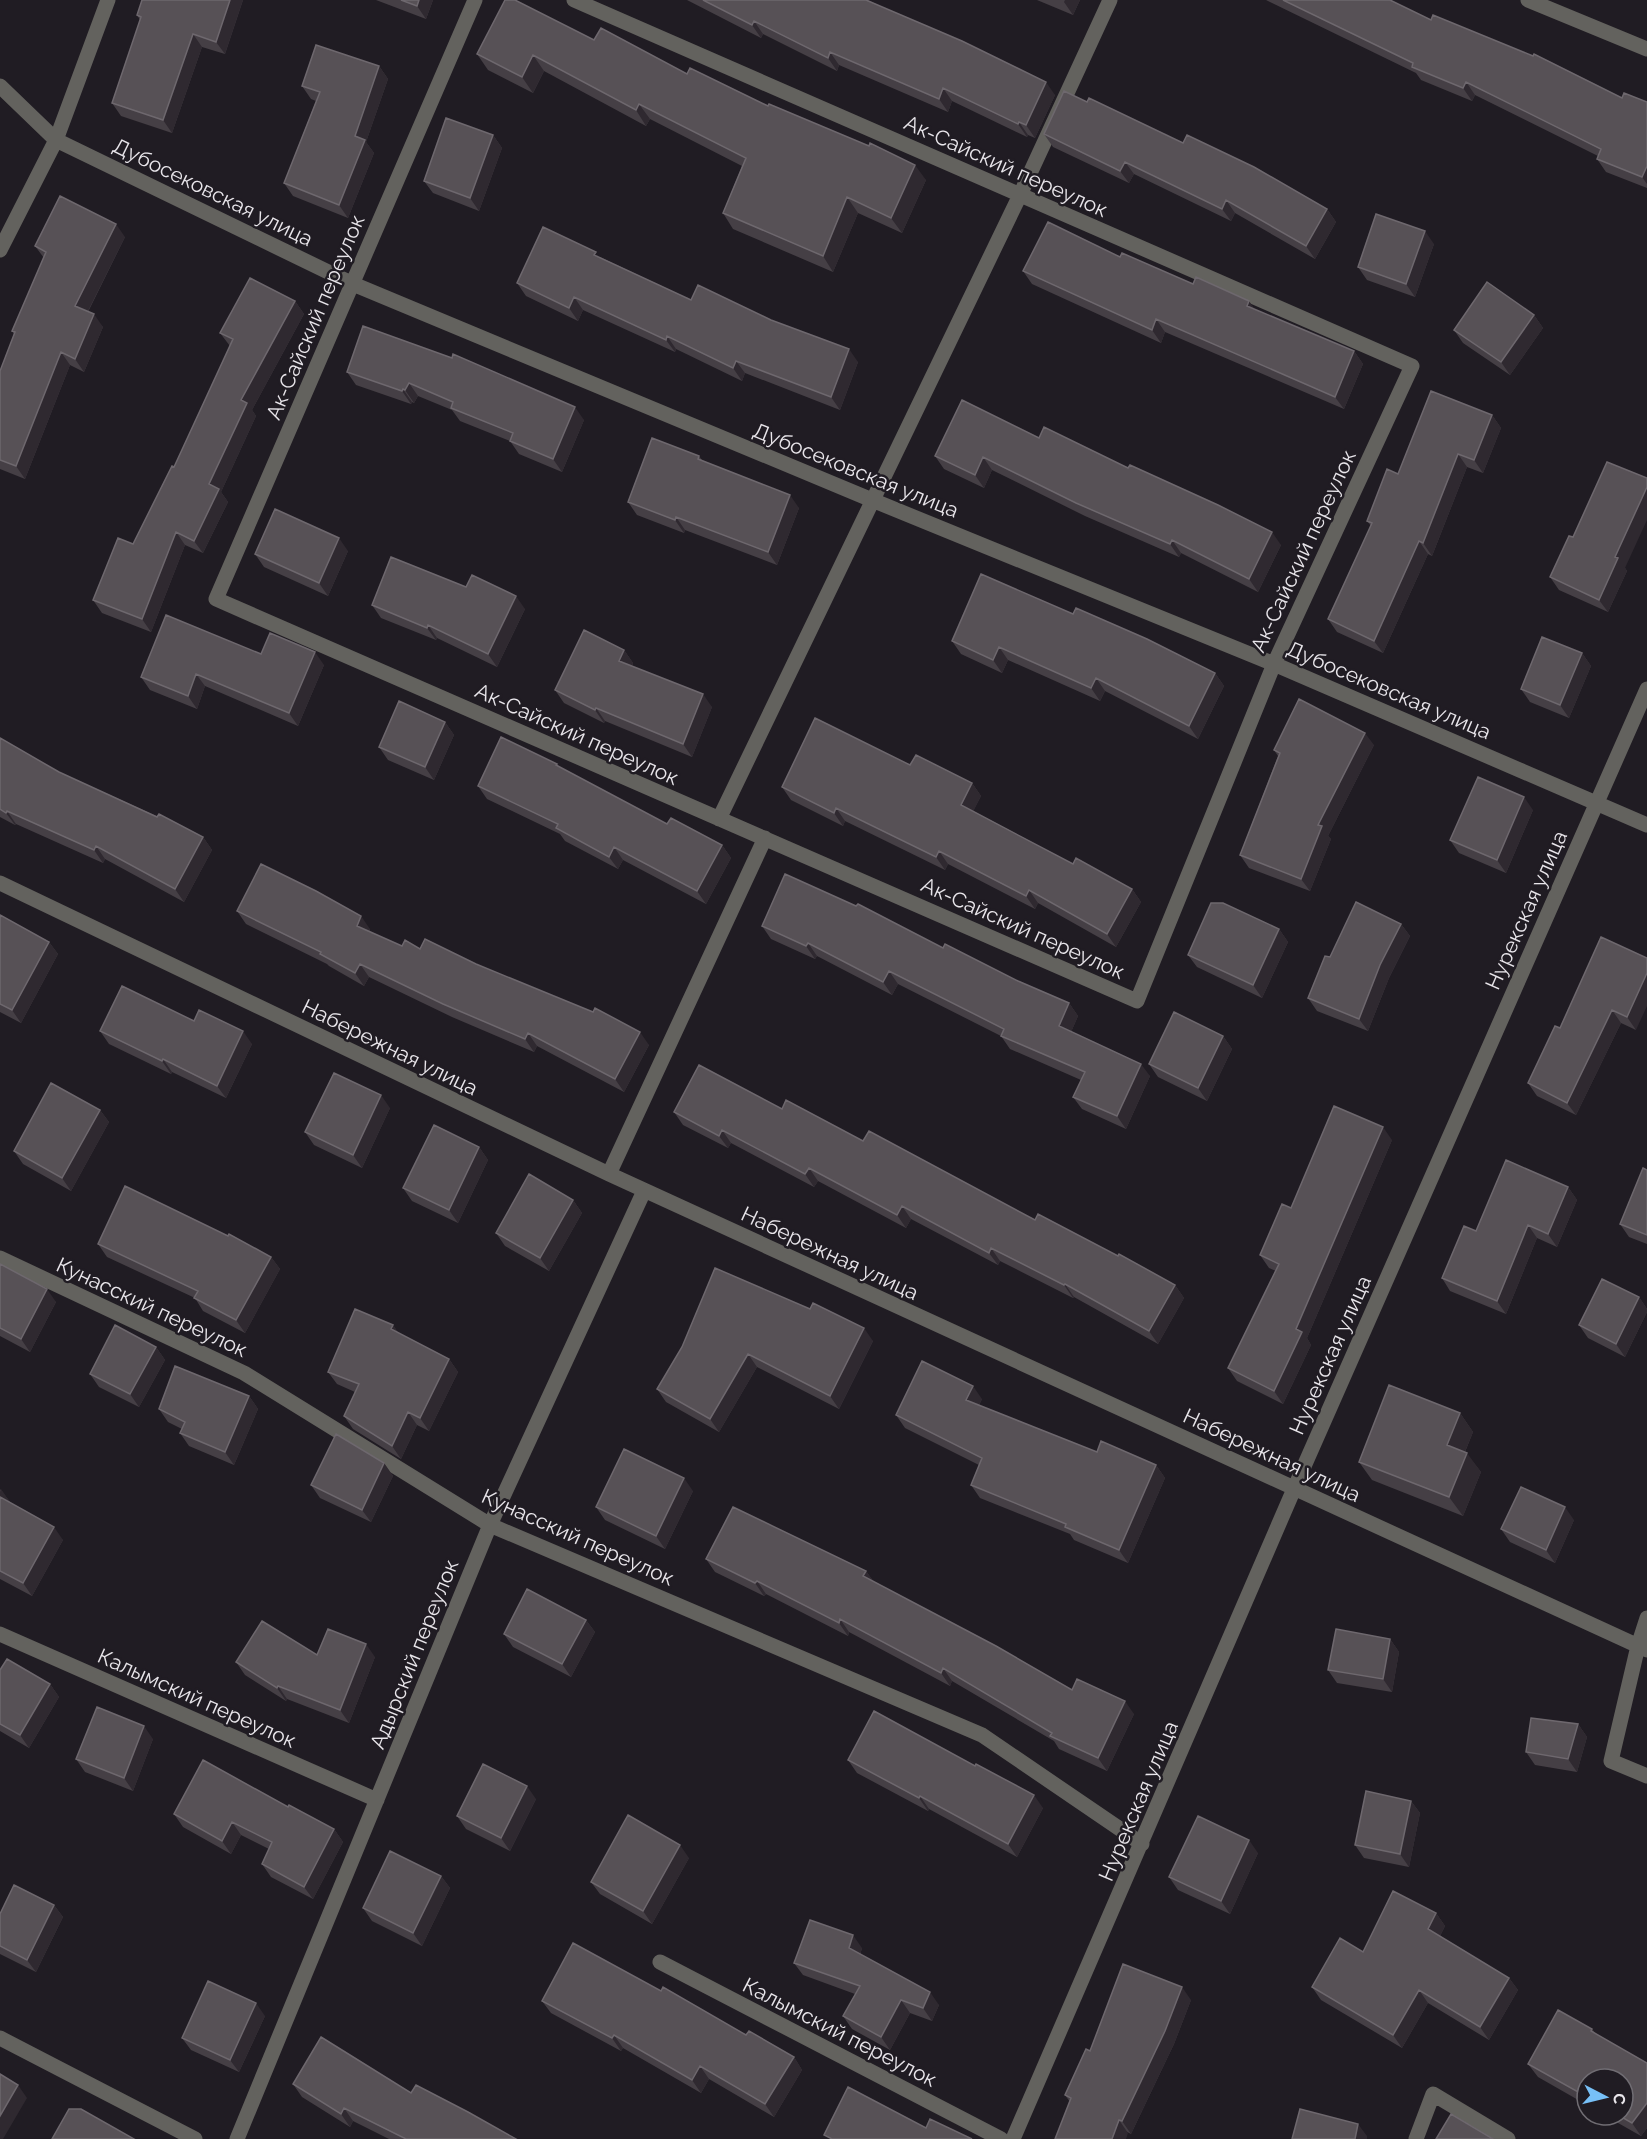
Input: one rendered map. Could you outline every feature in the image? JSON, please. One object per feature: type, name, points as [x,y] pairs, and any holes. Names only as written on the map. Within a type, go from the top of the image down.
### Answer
[{"type":"street","points":[[0,250],[56,140],[108,0]]},
{"type":"street","name":"Ак-Сайский переулок","points":[[475,0],[216,599],[1137,1001],[1274,664],[1412,366],[574,0]]},
{"type":"street","points":[[719,819],[1020,195],[1110,0]]},
{"type":"street","points":[[1528,0],[1647,49]]},
{"type":"street","name":"Дубосековская улица","points":[[0,87],[56,140],[353,284],[1274,664],[1647,825]]},
{"type":"street","name":"Нурекская улица","points":[[1013,2139],[1294,1489],[1647,689]]},
{"type":"street","points":[[609,1174],[765,838]]},
{"type":"street","name":"Набережная улица","points":[[0,883],[644,1191],[1642,1648]]},
{"type":"street","name":"Адырский переулок","points":[[237,2139],[490,1525],[644,1191]]},
{"type":"street","name":"Кунасский переулок","points":[[0,1258],[244,1373],[490,1525],[982,1735],[1142,1844]]},
{"type":"street","points":[[1647,1618],[1642,1648],[1611,1761],[1647,1776]]},
{"type":"street","name":"Калымский переулок","points":[[0,1634],[376,1800]]},
{"type":"street","name":"Калымский переулок","points":[[660,1962],[1001,2139]]},
{"type":"street","points":[[0,2038],[195,2139]]},
{"type":"street","points":[[1416,2139],[1433,2094],[1508,2139]]},
{"type":"building","points":[[142,0],[230,0],[216,42],[193,34],[163,120],[112,103],[141,17],[137,15]]},
{"type":"building","points":[[401,0],[419,0],[417,6]]},
{"type":"building","points":[[505,0],[515,0],[594,40],[601,28],[687,74],[690,68],[768,106],[769,104],[869,146],[870,143],[915,165],[891,218],[847,197],[823,256],[723,213],[746,158],[639,104],[636,110],[533,55],[522,77],[477,54]]},
{"type":"building","points":[[703,0],[866,0],[962,41],[1046,82],[1026,125],[1019,122],[1018,124],[943,88],[939,99],[830,52],[828,58],[754,21],[752,25]]},
{"type":"building","points":[[1283,0],[1390,0],[1431,20],[1433,15],[1533,56],[1534,54],[1622,98],[1624,93],[1647,102],[1647,166],[1642,177],[1597,159],[1601,149],[1466,82],[1463,88],[1412,67],[1413,63]]},
{"type":"building","points":[[316,45],[379,66],[355,136],[365,140],[339,205],[284,183],[320,92],[302,86]]},
{"type":"building","points":[[1064,91],[1087,102],[1089,98],[1183,143],[1187,135],[1254,167],[1327,209],[1306,246],[1226,200],[1222,209],[1125,162],[1120,171],[1044,134]]},
{"type":"building","points":[[446,118],[493,135],[470,198],[424,181]]},
{"type":"building","points":[[60,196],[116,224],[75,306],[94,314],[75,359],[61,352],[16,466],[0,460],[0,371],[15,332],[12,331],[46,252],[35,246]]},
{"type":"building","points":[[1376,214],[1425,231],[1406,284],[1358,267]]},
{"type":"building","points":[[1048,222],[1120,257],[1122,253],[1193,284],[1196,277],[1249,301],[1247,306],[1354,351],[1335,397],[1156,319],[1152,330],[1023,271]]},
{"type":"building","points":[[543,227],[596,252],[594,255],[691,300],[698,285],[771,320],[849,349],[831,397],[736,361],[733,368],[667,336],[666,340],[574,297],[569,308],[517,283]]},
{"type":"building","points":[[250,278],[295,301],[241,400],[247,403],[209,484],[219,489],[194,541],[176,532],[142,619],[93,600],[118,538],[133,544],[172,466],[174,467],[233,339],[220,333]]},
{"type":"building","points":[[1487,282],[1534,315],[1501,362],[1454,330]]},
{"type":"building","points":[[363,326],[452,358],[453,354],[575,407],[553,459],[510,441],[513,433],[451,408],[453,402],[409,383],[402,391],[347,372]]},
{"type":"building","points":[[1431,391],[1492,415],[1474,460],[1458,454],[1423,543],[1419,541],[1374,641],[1328,619],[1372,523],[1367,521],[1387,469],[1398,474]]},
{"type":"building","points":[[962,400],[1039,438],[1044,427],[1128,468],[1130,465],[1272,532],[1249,579],[1172,540],[1170,544],[1076,503],[983,457],[975,475],[935,456]]},
{"type":"building","points":[[652,438],[699,456],[698,459],[790,495],[768,552],[676,517],[675,520],[628,502]]},
{"type":"building","points":[[1607,462],[1647,478],[1647,487],[1615,557],[1618,558],[1599,600],[1550,577],[1569,536],[1573,537]]},
{"type":"building","points":[[275,509],[339,538],[319,583],[255,554]]},
{"type":"building","points":[[391,557],[466,587],[472,575],[516,596],[488,654],[428,625],[427,628],[372,605]]},
{"type":"building","points":[[981,574],[1073,614],[1076,608],[1147,639],[1215,673],[1189,726],[1096,678],[1091,688],[999,647],[993,660],[952,641]]},
{"type":"building","points":[[166,615],[261,654],[270,633],[315,652],[289,713],[196,674],[188,696],[141,677]]},
{"type":"building","points":[[584,630],[624,650],[619,661],[703,694],[683,744],[596,708],[595,710],[555,690]]},
{"type":"building","points":[[1542,637],[1582,653],[1560,705],[1521,689]]},
{"type":"building","points":[[1299,699],[1365,733],[1318,825],[1322,826],[1301,879],[1240,855],[1280,753],[1274,750]]},
{"type":"building","points":[[399,701],[445,722],[425,767],[379,747]]},
{"type":"building","points":[[815,718],[910,765],[916,755],[972,783],[961,805],[1073,864],[1076,858],[1132,889],[1107,934],[1029,890],[1026,896],[939,851],[936,857],[836,808],[834,813],[782,787]]},
{"type":"building","points":[[501,737],[557,764],[667,824],[671,818],[722,845],[697,891],[614,847],[609,857],[556,828],[558,824],[478,786]]},
{"type":"building","points":[[0,738],[59,772],[157,817],[159,814],[203,837],[175,889],[96,846],[94,850],[0,809]]},
{"type":"building","points":[[1478,777],[1524,797],[1497,860],[1450,840]]},
{"type":"building","points":[[261,864],[361,916],[357,926],[402,946],[405,940],[420,949],[425,939],[476,964],[593,1012],[595,1008],[640,1032],[615,1079],[528,1033],[525,1039],[443,1004],[360,964],[355,973],[320,954],[321,952],[237,911]]},
{"type":"building","points":[[785,874],[856,906],[858,904],[943,948],[945,944],[1018,981],[1069,1003],[1059,1026],[1141,1064],[1117,1116],[1073,1097],[1085,1072],[1001,1036],[1004,1029],[889,971],[883,982],[808,943],[806,946],[762,926]]},
{"type":"building","points":[[1356,902],[1401,924],[1380,965],[1359,1019],[1308,998],[1325,956],[1330,957]]},
{"type":"building","points":[[1211,903],[1223,903],[1279,929],[1253,985],[1188,955]]},
{"type":"building","points":[[0,915],[49,942],[12,1010],[0,1004]]},
{"type":"building","points":[[1601,937],[1647,958],[1647,973],[1627,1017],[1612,1010],[1567,1103],[1528,1083],[1555,1026],[1560,1028]]},
{"type":"building","points":[[122,986],[194,1021],[199,1010],[243,1031],[217,1086],[100,1031]]},
{"type":"building","points":[[1174,1012],[1223,1036],[1198,1088],[1149,1064]]},
{"type":"building","points":[[699,1065],[782,1109],[786,1100],[863,1141],[869,1131],[1035,1220],[1038,1214],[1175,1285],[1149,1331],[1065,1284],[991,1248],[989,1253],[902,1206],[897,1215],[809,1168],[805,1174],[722,1130],[719,1136],[674,1112]]},
{"type":"building","points":[[334,1073],[381,1095],[353,1155],[305,1132]]},
{"type":"building","points":[[51,1083],[100,1110],[62,1178],[14,1151]]},
{"type":"building","points":[[1334,1106],[1383,1127],[1296,1329],[1302,1332],[1274,1391],[1228,1368],[1279,1264],[1260,1255],[1282,1204],[1291,1208]]},
{"type":"building","points":[[434,1125],[479,1147],[449,1210],[403,1188]]},
{"type":"building","points":[[1506,1160],[1568,1187],[1548,1234],[1528,1225],[1497,1301],[1442,1278],[1464,1226],[1476,1231]]},
{"type":"building","points":[[1643,1168],[1647,1170],[1647,1235],[1620,1224]]},
{"type":"building","points":[[529,1174],[573,1200],[540,1258],[496,1233]]},
{"type":"building","points":[[125,1186],[228,1236],[229,1234],[271,1257],[236,1320],[194,1298],[198,1291],[98,1244]]},
{"type":"building","points":[[0,1264],[47,1289],[21,1339],[0,1328]]},
{"type":"building","points":[[715,1268],[810,1309],[813,1303],[864,1328],[830,1396],[748,1354],[710,1419],[657,1389],[682,1347]]},
{"type":"building","points":[[1602,1279],[1639,1297],[1616,1344],[1579,1325]]},
{"type":"building","points":[[355,1309],[393,1325],[391,1329],[449,1359],[420,1418],[408,1412],[392,1446],[344,1416],[359,1384],[328,1372]]},
{"type":"building","points":[[115,1325],[156,1347],[130,1394],[90,1374]]},
{"type":"building","points":[[922,1361],[973,1386],[966,1400],[1097,1452],[1101,1441],[1156,1465],[1119,1550],[1065,1527],[1066,1524],[971,1485],[982,1458],[896,1415]]},
{"type":"building","points":[[175,1366],[249,1396],[225,1452],[180,1433],[185,1422],[159,1409]]},
{"type":"building","points":[[1389,1385],[1460,1413],[1447,1445],[1467,1453],[1449,1497],[1359,1462]]},
{"type":"building","points":[[336,1434],[384,1463],[362,1510],[311,1485]]},
{"type":"building","points":[[624,1449],[684,1478],[656,1536],[596,1507]]},
{"type":"building","points":[[1521,1487],[1565,1507],[1546,1550],[1501,1529]]},
{"type":"building","points":[[0,1497],[54,1527],[23,1583],[0,1571]]},
{"type":"building","points":[[733,1507],[866,1571],[863,1576],[996,1646],[1072,1690],[1077,1679],[1125,1701],[1098,1758],[1050,1736],[1052,1733],[943,1668],[941,1673],[840,1619],[839,1623],[757,1581],[755,1583],[706,1559]]},
{"type":"building","points":[[527,1589],[586,1620],[562,1664],[504,1634]]},
{"type":"building","points":[[262,1621],[317,1655],[328,1629],[366,1644],[340,1710],[278,1686],[277,1688],[236,1662]]},
{"type":"building","points":[[1336,1629],[1390,1639],[1383,1679],[1328,1670]]},
{"type":"building","points":[[7,1659],[50,1684],[20,1735],[0,1724],[0,1670]]},
{"type":"building","points":[[97,1707],[144,1726],[124,1778],[76,1759]]},
{"type":"building","points":[[874,1711],[1034,1795],[1008,1844],[848,1760]]},
{"type":"building","points":[[1531,1718],[1578,1724],[1568,1759],[1526,1752]]},
{"type":"building","points":[[203,1760],[288,1807],[289,1805],[334,1829],[304,1887],[262,1864],[272,1842],[232,1822],[222,1841],[174,1814]]},
{"type":"building","points":[[483,1764],[527,1786],[501,1838],[457,1816]]},
{"type":"building","points":[[1366,1791],[1411,1801],[1400,1854],[1355,1845]]},
{"type":"building","points":[[628,1815],[680,1845],[643,1911],[591,1882]]},
{"type":"building","points":[[1198,1816],[1249,1840],[1221,1901],[1169,1877]]},
{"type":"building","points":[[390,1851],[441,1876],[413,1933],[363,1908]]},
{"type":"building","points":[[14,1885],[54,1905],[27,1960],[0,1946],[0,1914]]},
{"type":"building","points":[[1393,1891],[1436,1913],[1428,1929],[1509,1978],[1480,2027],[1419,1990],[1393,2035],[1312,1987],[1340,1938],[1363,1952]]},
{"type":"building","points":[[810,1920],[853,1935],[849,1948],[930,1992],[923,2008],[901,2000],[881,2037],[843,2016],[860,1986],[794,1963]]},
{"type":"building","points":[[573,1943],[661,1991],[663,1987],[746,2035],[749,2031],[794,2057],[765,2104],[700,2066],[692,2080],[614,2035],[612,2038],[542,2001]]},
{"type":"building","points":[[1123,1964],[1182,1987],[1165,2031],[1122,2121],[1119,2120],[1112,2139],[1055,2139],[1071,2098],[1065,2095],[1086,2049],[1090,2051]]},
{"type":"building","points":[[208,1981],[256,2003],[230,2060],[182,2038]]},
{"type":"building","points":[[1558,2010],[1647,2063],[1647,2103],[1635,2119],[1635,2067],[1575,2067],[1575,2090],[1528,2064]]},
{"type":"building","points":[[321,2037],[411,2093],[416,2085],[516,2139],[406,2139],[344,2108],[341,2114],[293,2084]]},
{"type":"building","points":[[0,2074],[18,2085],[0,2116]]},
{"type":"building","points":[[848,2087],[926,2128],[930,2119],[972,2139],[832,2139],[824,2135]]},
{"type":"building","points":[[69,2109],[81,2109],[134,2139],[52,2139]]},
{"type":"building","points":[[1300,2109],[1358,2124],[1355,2139],[1292,2139]]},
{"type":"building","points":[[1451,2114],[1493,2139],[1436,2139]]}]
